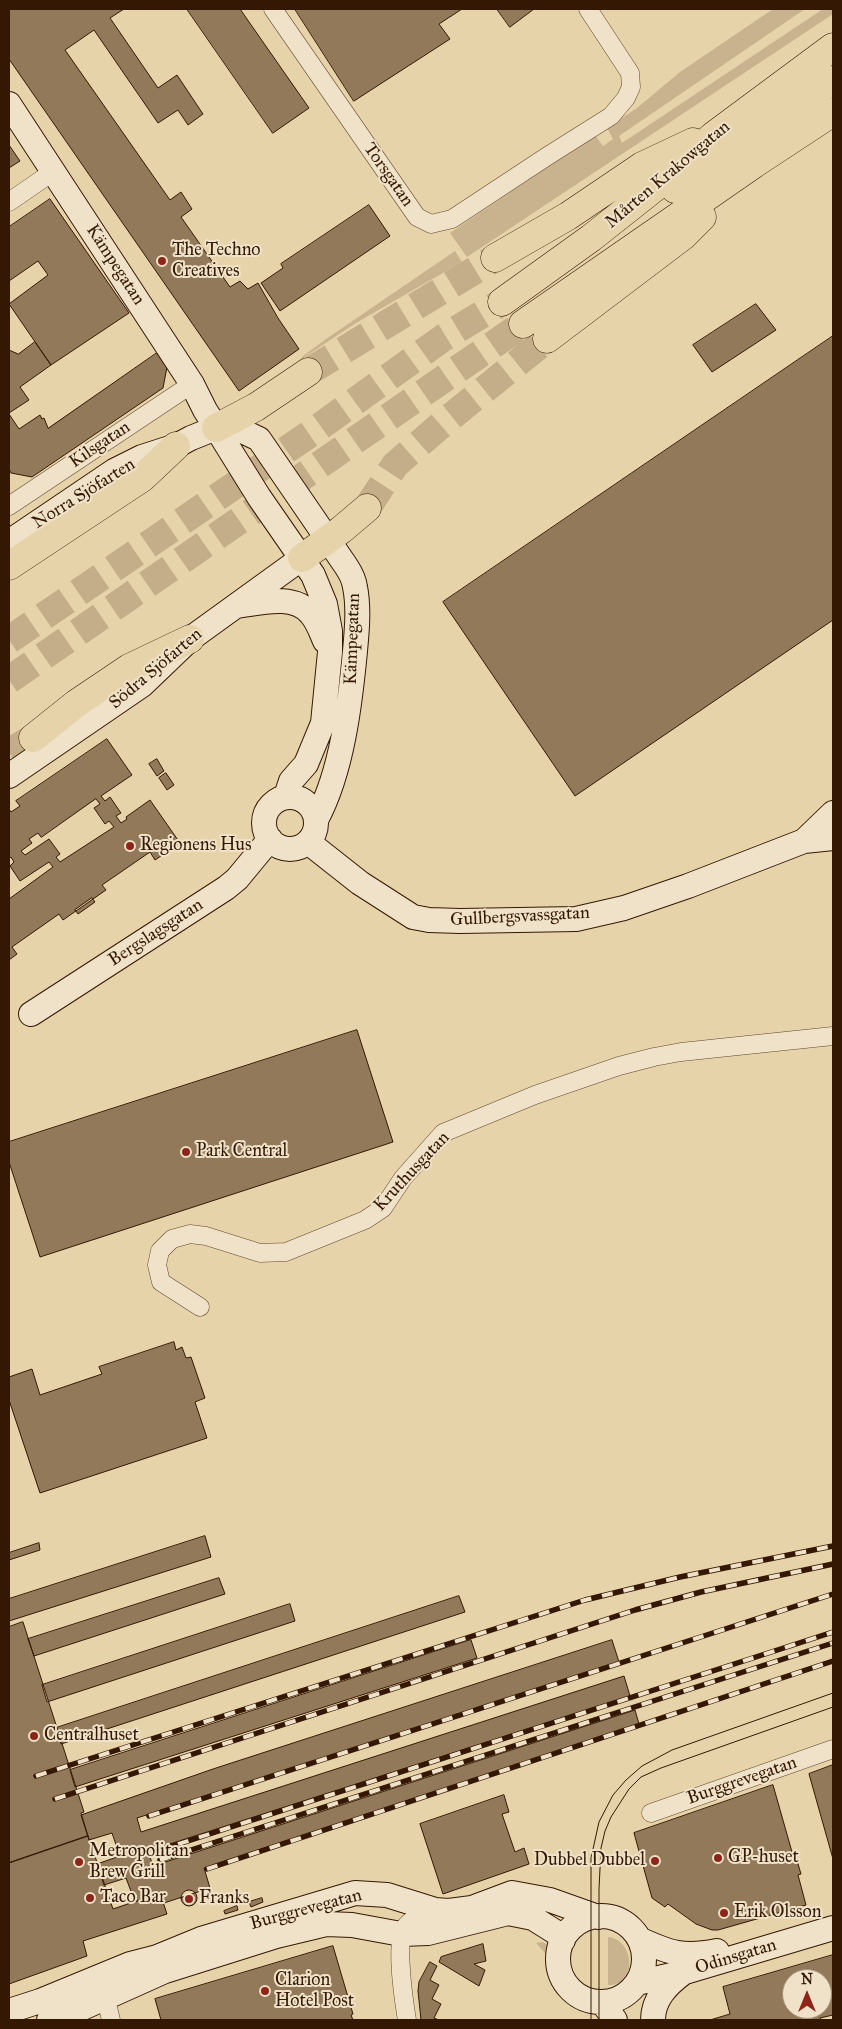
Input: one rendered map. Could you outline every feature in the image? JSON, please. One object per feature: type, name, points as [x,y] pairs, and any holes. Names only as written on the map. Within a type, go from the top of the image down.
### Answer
[{"type":"highway","name":"Mårten Krakowgatan","points":[[502,302],[592,238],[658,185],[724,128],[833,47]]},
{"type":"highway","points":[[592,238],[666,195],[833,80]]},
{"type":"highway","name":"Mårten Krakowgatan","points":[[523,324],[754,164],[833,112]]},
{"type":"highway","points":[[494,258],[568,216],[642,166],[724,128]]},
{"type":"highway","points":[[547,339],[683,236],[754,164]]},
{"type":"highway","points":[[216,428],[256,406],[308,372]]},
{"type":"highway","points":[[9,566],[142,478],[176,446]]},
{"type":"highway","points":[[302,558],[367,508]]},
{"type":"highway","points":[[33,738],[77,703],[129,668],[190,639]]},
{"type":"main road","name":"Kämpegatan","points":[[9,104],[192,384],[216,428],[259,497],[313,575],[325,604],[330,632],[330,652],[323,723],[306,764],[292,781],[286,796]]},
{"type":"main road","name":"Kämpegatan","points":[[216,428],[240,430],[259,439],[346,566],[355,585],[357,600],[356,633],[349,700],[334,778],[326,800],[316,818]]},
{"type":"main road","name":"Norra Sjöfarten","points":[[9,542],[114,471],[142,456],[176,446],[216,428]]},
{"type":"main road","name":"Södra Sjöfarten","points":[[9,776],[142,685],[190,639],[302,558]]},
{"type":"main road","name":"Kämpegatan","points":[[236,606],[265,602],[298,604],[312,615],[330,652]]},
{"type":"main road","points":[[286,796],[304,799],[312,808],[316,818],[315,833],[308,842],[299,848],[289,849],[278,846],[270,839],[264,822],[267,810],[275,801],[286,796]]},
{"type":"main road","name":"Gullbergsvassgatan","points":[[804,841],[833,813]]},
{"type":"main road","name":"Gullbergsvassgatan","points":[[308,842],[360,883],[413,917],[429,920],[460,921],[576,918],[624,908],[688,886],[804,841],[833,838]]},
{"type":"main road","name":"Bergslagsgatan","points":[[31,1014],[226,888],[242,874],[270,839]]},
{"type":"main road","name":"Burggrevegatan","points":[[104,1986],[157,1957],[201,1939],[355,1893],[387,1895],[435,1910],[449,1911],[472,1908],[512,1893],[550,1900],[598,1917]]},
{"type":"main road","name":"Burggrevegatan","points":[[104,1986],[165,1971],[310,1927],[338,1924],[402,1934],[428,1933],[508,1913],[533,1918],[557,1933],[563,1940]]},
{"type":"main road","name":"Odinsgatan","points":[[639,1940],[668,1952],[695,1955],[730,1948],[833,1915]]},
{"type":"main road","points":[[608,1917],[621,1922],[632,1930],[639,1940],[644,1961],[642,1973],[635,1985],[619,1998],[609,2011],[578,1996],[565,1982],[558,1964],[558,1954],[563,1940],[571,1929],[586,1919],[608,1917]]},
{"type":"main road","name":"Odinsgatan","points":[[635,1985],[833,1928]]},
{"type":"main road","points":[[652,2020],[654,2008],[660,1995],[669,1983],[685,1972]]},
{"type":"main road","points":[[635,1985],[648,2020]]},
{"type":"main road","points":[[9,2011],[63,1992],[104,1986]]},
{"type":"main road","points":[[49,2020],[78,2010],[104,1986]]},
{"type":"street","name":"Torsgatan","points":[[273,9],[417,217],[424,222],[439,224],[452,219],[546,156],[611,116],[626,98],[631,88],[630,73],[588,9]]},
{"type":"street","points":[[9,202],[54,171]]},
{"type":"street","name":"Kilsgatan","points":[[9,506],[192,384]]},
{"type":"street","name":"Kruthusgatan","points":[[200,1307],[161,1282],[157,1265],[160,1251],[172,1239],[190,1234],[206,1236],[260,1253],[286,1252],[365,1220],[383,1208],[403,1178],[443,1133],[534,1095],[619,1066],[663,1055],[833,1036]]},
{"type":"street","name":"Burggrevegatan","points":[[650,1812],[833,1750]]},
{"type":"street","points":[[407,2020],[402,1992],[402,1934],[404,1928],[416,1918],[435,1910]]},
{"type":"street","points":[[104,1986],[111,2020]]},
{"type":"shaded area","points":[[773,9],[805,9],[619,136],[622,143],[823,9],[833,9],[833,14],[467,257],[450,233],[595,135],[603,146],[613,139],[607,128],[637,108],[680,72]]},
{"type":"shaded area","points":[[455,251],[462,262],[356,323],[300,360],[326,339]]},
{"type":"shaded area","points":[[608,1937],[617,1940],[623,1945],[628,1953],[629,1962],[625,1978],[618,1983],[608,1985]]},
{"type":"shaded area","points":[[542,1942],[549,1945],[553,1951],[553,1956],[548,1963],[546,1954],[536,1943]]},
{"type":"building","points":[[9,9],[124,9],[110,18],[158,88],[177,75],[203,114],[188,125],[178,110],[158,123],[94,30],[65,50],[170,200],[181,192],[192,209],[181,217],[230,287],[240,281],[248,289],[258,283],[299,349],[239,391],[9,59]]},
{"type":"building","points":[[187,9],[240,9],[309,108],[273,133]]},
{"type":"building","points":[[295,9],[462,9],[439,24],[450,39],[354,101]]},
{"type":"building","points":[[497,9],[534,9],[510,27]]},
{"type":"building","points":[[9,145],[20,161],[9,168]]},
{"type":"building","points":[[50,199],[129,313],[51,365],[9,304],[48,275],[38,261],[9,281],[9,227]]},
{"type":"building","points":[[369,205],[390,236],[280,311],[261,283],[283,268],[281,264]]},
{"type":"building","points":[[756,304],[776,330],[712,372],[693,345]]},
{"type":"building","points":[[833,336],[833,620],[575,796],[443,602]]},
{"type":"building","points":[[35,342],[51,365],[20,387],[29,400],[9,413],[9,350],[18,354]]},
{"type":"building","points":[[157,353],[167,367],[163,388],[32,477],[11,473],[9,469],[9,414],[19,429],[40,415],[42,419],[44,418],[48,428]]},
{"type":"building","name":"Regionens Hus","points":[[107,739],[132,775],[101,796],[105,801],[110,797],[121,813],[116,816],[121,823],[127,819],[126,817],[150,800],[180,843],[155,860],[150,852],[102,885],[106,890],[63,920],[59,914],[12,947],[17,954],[9,960],[9,899],[53,867],[49,862],[20,881],[10,866],[14,862],[11,857],[9,859],[9,809],[11,812],[20,806],[16,801]],"holes":[[[96,799],[100,804],[94,808],[105,824],[109,821],[114,827],[60,862],[56,857],[60,854],[49,839],[25,855],[21,851],[32,843],[29,839],[38,833],[41,837]]]},
{"type":"building","points":[[157,759],[164,771],[157,776],[149,764]]},
{"type":"building","points":[[166,773],[174,785],[167,790],[159,778]]},
{"type":"building","points":[[92,898],[95,902],[78,914],[75,910]]},
{"type":"building","name":"Park Central","points":[[357,1030],[393,1142],[40,1257],[9,1162],[9,1142]]},
{"type":"building","points":[[174,1342],[176,1350],[182,1347],[186,1358],[191,1357],[205,1398],[195,1402],[207,1438],[40,1493],[9,1400],[9,1377],[32,1369],[40,1395],[102,1374],[99,1367]]},
{"type":"building","points":[[205,1536],[211,1557],[9,1621],[9,1599]]},
{"type":"building","points":[[39,1543],[40,1550],[9,1560],[9,1553]]},
{"type":"building","points":[[219,1578],[225,1594],[34,1656],[28,1639]]},
{"type":"building","points":[[459,1596],[465,1612],[61,1744],[56,1728]]},
{"type":"building","points":[[290,1604],[295,1621],[47,1702],[42,1685]]},
{"type":"building","name":"Centralhuset","points":[[23,1622],[84,1812],[81,1813],[88,1836],[9,1863],[9,1627]]},
{"type":"building","points":[[471,1640],[477,1658],[75,1787],[70,1770]]},
{"type":"building","points":[[612,1640],[619,1662],[137,1818],[141,1832],[624,1676],[630,1696],[148,1851],[153,1866],[635,1710],[639,1724],[204,1868],[210,1888],[164,1903],[160,1893],[135,1902],[126,1878],[104,1885],[97,1864],[120,1856],[112,1833],[89,1840],[81,1815],[213,1769]]},
{"type":"building","points":[[833,1765],[833,1859],[809,1774]]},
{"type":"building","name":"GP-huset","points":[[773,1785],[794,1859],[796,1858],[801,1874],[798,1875],[806,1905],[718,1930],[712,1930],[696,1924],[668,1904],[665,1907],[652,1898],[634,1833]]},
{"type":"building","points":[[504,1795],[509,1812],[502,1814],[515,1852],[524,1848],[529,1864],[443,1894],[420,1824]]},
{"type":"building","points":[[88,1836],[113,1909],[160,1893],[167,1914],[83,1941],[87,1956],[9,1984],[9,1863]]},
{"type":"building","name":"Franks","points":[[189,1890],[197,1898],[189,1906],[181,1898]]},
{"type":"building","points":[[262,1898],[263,1902],[251,1907],[249,1902]]},
{"type":"building","points":[[237,1906],[238,1910],[225,1914],[224,1911]]},
{"type":"building","points":[[483,1944],[486,1961],[474,1964],[485,1970],[479,1986],[439,1962],[441,1957]]},
{"type":"building","name":"Clarion Hotel Post","points":[[333,1946],[353,2014],[351,2015],[353,2020],[161,2020],[155,1999]]},
{"type":"building","points":[[833,1955],[833,2015],[832,1969],[785,1969]]},
{"type":"building","points":[[430,1962],[437,1966],[430,1980],[439,1985],[432,1999],[441,2004],[434,2018],[439,2020],[421,2020],[419,1982]]},
{"type":"building","points":[[782,1970],[782,2019],[821,2020],[710,2020],[730,2014],[723,1987]]},
{"type":"tunnel","points":[[308,372],[495,258]]},
{"type":"tunnel","points":[[9,640],[311,433],[443,338],[502,302]]},
{"type":"tunnel","points":[[9,680],[523,324]]},
{"type":"tunnel","points":[[367,508],[395,465],[442,424],[547,339]]},
{"type":"tunnel","points":[[9,752],[33,738]]},
{"type":"tram line","points":[[591,2020],[591,1858],[599,1822],[613,1795],[642,1766],[672,1750],[833,1693]]},
{"type":"tram line","points":[[599,2020],[599,1889],[601,1848],[611,1817],[629,1789],[641,1777],[661,1768],[833,1707]]},
{"type":"railway","points":[[36,1776],[585,1600],[680,1577],[833,1546]]},
{"type":"railway","points":[[55,1799],[635,1610],[701,1592],[833,1564]]},
{"type":"railway","points":[[149,1816],[833,1594]]},
{"type":"railway","points":[[157,1851],[833,1632]]},
{"type":"railway","points":[[160,1860],[833,1643]]},
{"type":"railway","points":[[207,1869],[833,1661]]},
{"type":"place","name":"The Techno Creatives","points":[[162,261]]},
{"type":"place","name":"Regionens Hus","points":[[130,846]]},
{"type":"place","name":"Park Central","points":[[186,1152]]},
{"type":"place","name":"Centralhuset","points":[[34,1736]]},
{"type":"place","name":"GP-huset","points":[[718,1858]]},
{"type":"place","name":"Dubbel Dubbel","points":[[655,1861]]},
{"type":"place","name":"Metropolitan Brew Grill","points":[[79,1862]]},
{"type":"place","name":"Taco Bar","points":[[90,1898]]},
{"type":"place","name":"Franks","points":[[189,1899]]},
{"type":"place","name":"Erik Olsson","points":[[724,1913]]},
{"type":"place","name":"Clarion Hotel Post","points":[[265,1991]]}]
